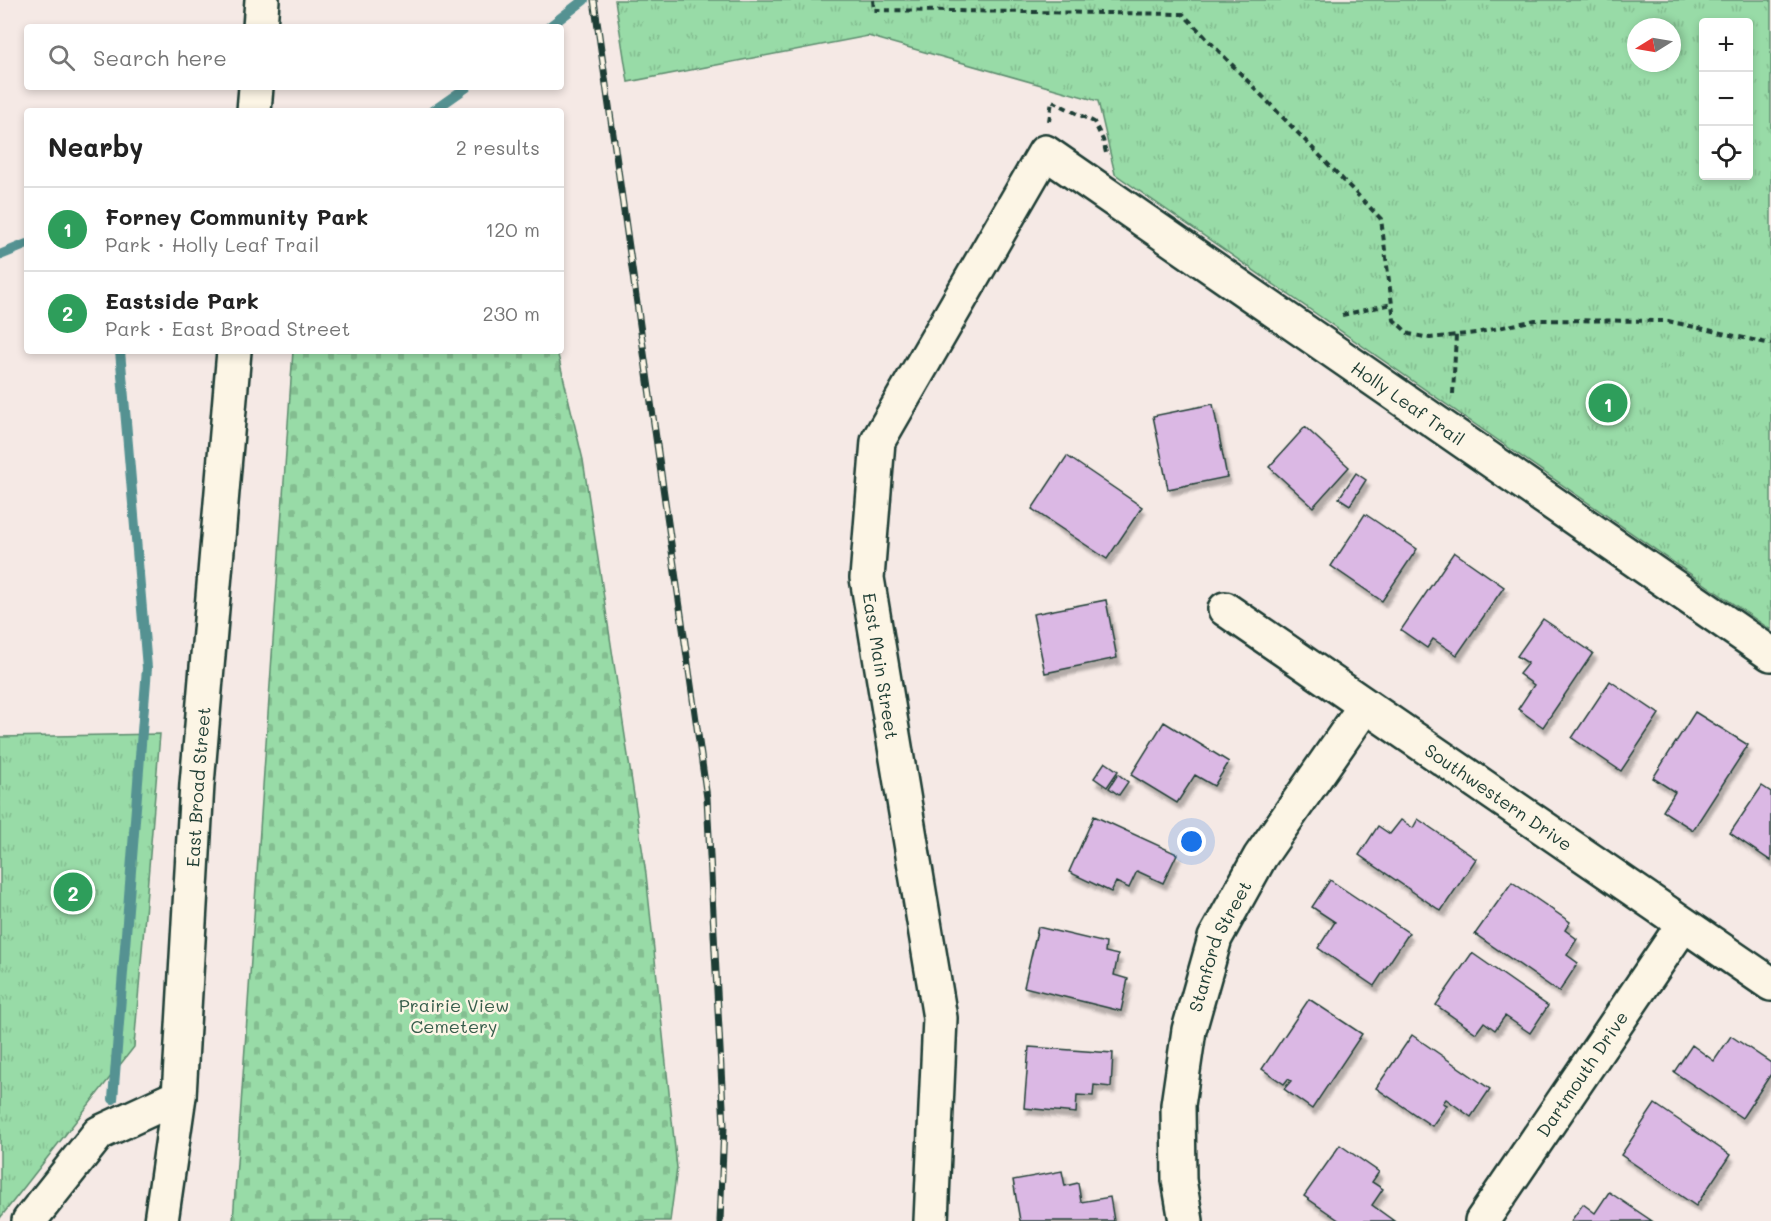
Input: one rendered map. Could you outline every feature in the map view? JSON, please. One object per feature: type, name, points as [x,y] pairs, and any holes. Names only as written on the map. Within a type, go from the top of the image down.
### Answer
[{"type":"street","points":[[260,24],[262,0]]},
{"type":"street","points":[[254,108],[256,90]]},
{"type":"street","name":"Holly Leaf Trail","points":[[1045,152],[1089,180],[1771,654]]},
{"type":"street","name":"East Main Street","points":[[931,1221],[940,1018],[867,578],[878,441],[1045,152]]},
{"type":"street","name":"East Broad Street","points":[[161,1221],[179,1096],[197,784],[234,354]]},
{"type":"street","name":"Southwestern Drive","points":[[1225,609],[1771,984]]},
{"type":"street","name":"Stanford Street","points":[[1186,1221],[1179,1180],[1178,1104],[1189,1030],[1215,938],[1260,857],[1365,706]]},
{"type":"street","name":"Dartmouth Drive","points":[[1482,1221],[1683,925]]},
{"type":"street","points":[[29,1221],[99,1133],[179,1096]]},
{"type":"path","points":[[873,0],[874,10],[1183,14],[1381,219],[1394,320],[1409,333],[1430,338],[1476,333],[1535,320],[1668,321],[1771,344]]},
{"type":"path","points":[[1332,317],[1392,304]]},
{"type":"path","points":[[1453,400],[1456,335]]},
{"type":"green space","points":[[615,0],[1771,0],[1771,630],[1115,174],[1098,101],[868,36],[628,82]]},
{"type":"green space","name":"Prairie View Cemetery","points":[[293,354],[558,354],[583,460],[646,874],[677,1168],[670,1221],[233,1221]]},
{"type":"green space","points":[[160,734],[134,1047],[0,1218],[0,737]]},
{"type":"building","points":[[1213,404],[1227,477],[1168,489],[1153,416]]},
{"type":"building","points":[[1305,427],[1349,467],[1313,507],[1269,467]]},
{"type":"building","points":[[1067,456],[1142,507],[1107,559],[1032,509]]},
{"type":"building","points":[[1356,473],[1366,480],[1350,505],[1339,498]]},
{"type":"building","points":[[1365,514],[1417,549],[1382,601],[1331,566]]},
{"type":"building","points":[[1454,552],[1504,587],[1457,655],[1433,639],[1427,648],[1401,630]]},
{"type":"building","points":[[1106,600],[1117,658],[1045,673],[1033,614]]},
{"type":"building","points":[[1543,619],[1593,653],[1543,727],[1518,709],[1534,685],[1519,674],[1528,663],[1517,656]]},
{"type":"building","points":[[1610,681],[1659,714],[1621,771],[1572,738]]},
{"type":"building","points":[[1695,712],[1748,745],[1693,830],[1663,811],[1675,792],[1653,778]]},
{"type":"building","points":[[1164,722],[1229,762],[1214,786],[1195,775],[1177,803],[1131,775]]},
{"type":"building","points":[[1105,762],[1118,771],[1107,787],[1094,778]]},
{"type":"building","points":[[1118,774],[1128,782],[1119,795],[1109,788]]},
{"type":"building","points":[[1762,786],[1771,792],[1771,861],[1730,833]]},
{"type":"building","points":[[1094,816],[1177,854],[1163,883],[1137,871],[1129,888],[1116,882],[1111,892],[1069,872]]},
{"type":"building","points":[[1418,819],[1476,859],[1441,911],[1359,855],[1378,826],[1390,834],[1401,820],[1413,828]]},
{"type":"building","points":[[1330,880],[1409,933],[1374,986],[1318,948],[1335,922],[1312,907]]},
{"type":"building","points":[[1512,882],[1570,922],[1565,930],[1577,939],[1567,955],[1578,963],[1559,992],[1475,934]]},
{"type":"building","points":[[1038,927],[1106,943],[1105,952],[1118,955],[1114,975],[1128,979],[1121,1011],[1024,987]]},
{"type":"building","points":[[1472,953],[1548,1006],[1530,1033],[1505,1016],[1495,1030],[1484,1022],[1476,1033],[1436,1005]]},
{"type":"building","points":[[1309,999],[1362,1034],[1312,1109],[1284,1089],[1291,1081],[1288,1079],[1284,1084],[1262,1069]]},
{"type":"building","points":[[1412,1035],[1490,1089],[1471,1117],[1446,1099],[1443,1103],[1447,1105],[1432,1126],[1376,1088]]},
{"type":"building","points":[[1731,1036],[1771,1063],[1771,1074],[1742,1118],[1674,1072],[1692,1045],[1714,1061]]},
{"type":"building","points":[[1029,1047],[1113,1053],[1111,1087],[1094,1085],[1093,1096],[1077,1095],[1076,1113],[1024,1108]]},
{"type":"building","points":[[1655,1104],[1730,1155],[1696,1206],[1621,1155]]},
{"type":"building","points":[[1340,1145],[1379,1172],[1372,1182],[1383,1189],[1372,1205],[1394,1221],[1340,1221],[1304,1196]]},
{"type":"building","points":[[1062,1171],[1065,1186],[1078,1183],[1081,1202],[1110,1197],[1114,1221],[1020,1221],[1013,1180]]},
{"type":"building","points":[[1609,1192],[1652,1221],[1571,1221],[1583,1204],[1595,1213]]},
{"type":"waterway","points":[[553,24],[584,0]]},
{"type":"waterway","points":[[437,108],[463,90]]},
{"type":"waterway","points":[[0,255],[24,245]]},
{"type":"waterway","points":[[113,1099],[147,668],[120,354]]},
{"type":"railway","points":[[594,0],[707,798],[724,1126],[720,1221]]},
{"type":"place","name":"Forney Community Park","points":[[1608,403]]},
{"type":"place","name":"Eastside Park","points":[[73,892]]}]
